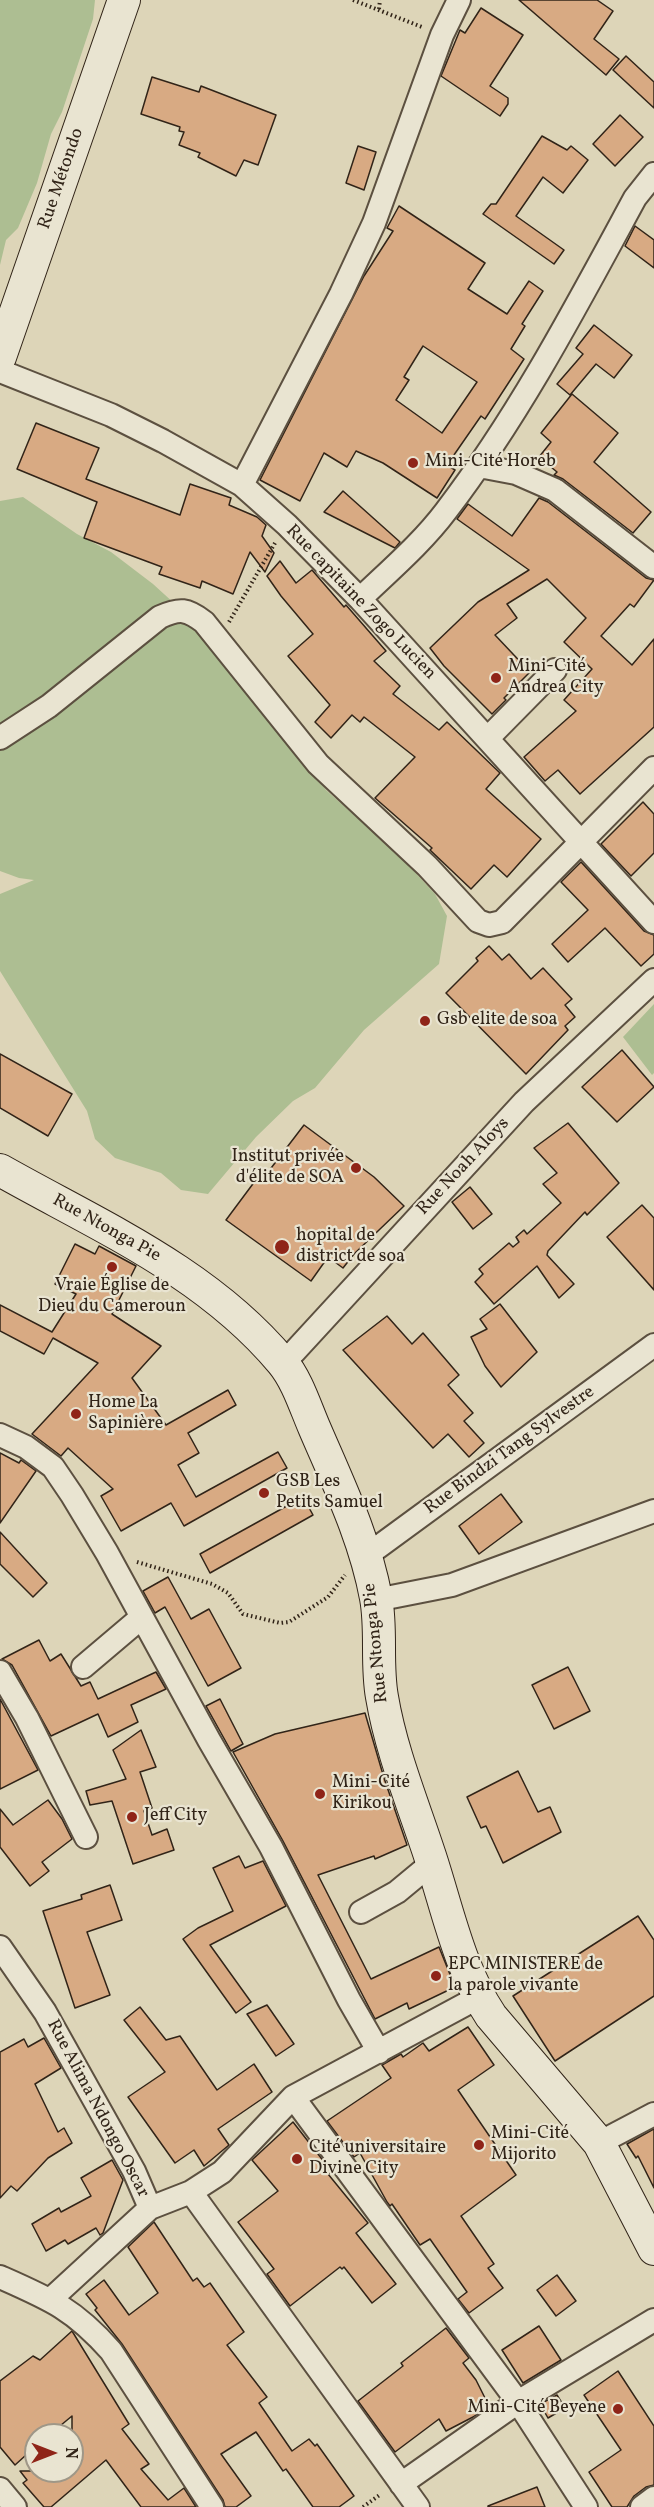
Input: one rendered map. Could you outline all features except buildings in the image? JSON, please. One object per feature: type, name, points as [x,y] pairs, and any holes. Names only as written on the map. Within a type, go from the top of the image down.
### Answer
[{"type":"street","name":"Rue Métondo","points":[[0,357],[124,0]]},
{"type":"street","points":[[242,485],[374,223],[442,35],[459,0]]},
{"type":"street","points":[[360,599],[445,513],[478,466],[520,403],[635,198],[654,174]]},
{"type":"street","name":"Rue capitaine Zogo Lucien","points":[[0,371],[111,415],[242,485],[287,525],[360,599],[654,922]]},
{"type":"street","points":[[478,466],[516,472],[555,490],[654,567]]},
{"type":"street","points":[[0,738],[49,706],[160,617],[175,611],[191,612],[204,622],[318,764],[427,866],[478,921],[489,925],[502,922],[654,768]]},
{"type":"street","points":[[488,738],[555,670]]},
{"type":"street","name":"Rue Noah Aloys","points":[[283,1364],[524,1102],[654,980]]},
{"type":"street","name":"Rue Ntonga Pie","points":[[0,1170],[119,1235],[200,1284],[236,1314],[283,1364],[296,1386],[346,1502],[366,1556],[376,1600],[379,1680],[384,1710],[461,1958],[478,1997],[524,2056],[599,2143],[654,2249]]},
{"type":"street","name":"Rue Bindzi Tang Sylvestre","points":[[366,1556],[654,1346]]},
{"type":"street","points":[[0,1435],[26,1447],[53,1467],[107,1553],[271,1847],[348,2000],[379,2052]]},
{"type":"street","points":[[376,1600],[452,1585],[654,1511]]},
{"type":"street","points":[[83,1667],[142,1617]]},
{"type":"street","points":[[0,1672],[27,1718],[86,1837]]},
{"type":"street","points":[[361,1912],[397,1892],[432,1863]]},
{"type":"street","name":"Rue Alima Ndongo Oscar","points":[[0,1947],[45,2012],[134,2171],[150,2208],[51,2299]]},
{"type":"street","points":[[150,2208],[191,2192],[222,2172],[293,2097],[478,1997]]},
{"type":"street","points":[[293,2097],[518,2402],[586,2507]]},
{"type":"street","points":[[599,2143],[654,2114]]},
{"type":"street","points":[[191,2192],[418,2507]]},
{"type":"street","points":[[0,2277],[51,2299],[91,2328],[111,2351],[212,2507]]},
{"type":"street","points":[[401,2484],[518,2402],[654,2320]]},
{"type":"street","points":[[0,2489],[15,2507]]},
{"type":"street","points":[[642,2507],[654,2498]]},
{"type":"path","points":[[353,0],[442,35]]},
{"type":"path","points":[[379,9],[380,0]]},
{"type":"path","points":[[217,640],[287,525]]},
{"type":"path","points":[[107,1553],[212,1584],[228,1593],[243,1614],[280,1623],[290,1623],[328,1597],[347,1572],[366,1556]]},
{"type":"green space","points":[[0,0],[95,0],[93,19],[62,112],[51,134],[37,183],[18,228],[6,240],[0,265]]},
{"type":"green space","points":[[23,497],[77,534],[111,552],[153,584],[187,615],[213,631],[326,790],[401,857],[435,894],[447,916],[439,964],[364,1030],[315,1088],[293,1101],[256,1137],[208,1194],[181,1190],[161,1173],[115,1158],[95,1139],[87,1111],[0,971],[0,894],[34,880],[19,878],[0,871],[0,501]]},
{"type":"green space","points":[[654,1004],[654,1073],[652,1075],[623,1037]]},
{"type":"place","name":"Mini-Cité Horeb","points":[[413,463]]},
{"type":"place","name":"Mini-Cité Andrea City","points":[[496,678]]},
{"type":"place","name":"Gsb elite de soa","points":[[425,1021]]},
{"type":"place","name":"Institut privée d'élite de SOA","points":[[356,1168]]},
{"type":"place","name":"hopital de district de soa","points":[[282,1247]]},
{"type":"place","name":"Vraie Église de Dieu du Cameroun","points":[[112,1267]]},
{"type":"place","name":"Home La Sapinière","points":[[76,1414]]},
{"type":"place","name":"GSB Les Petits Samuel","points":[[264,1493]]},
{"type":"place","name":"Mini-Cité Kirikou","points":[[320,1794]]},
{"type":"place","name":"Jeff City","points":[[132,1817]]},
{"type":"place","name":"EPC MINISTERE de la parole vivante","points":[[436,1976]]},
{"type":"place","name":"Mini-Cité Mijorito","points":[[479,2145]]},
{"type":"place","name":"Cité universitaire Divine City","points":[[297,2159]]},
{"type":"place","name":"Mini-Cité Beyene","points":[[618,2409]]}]
